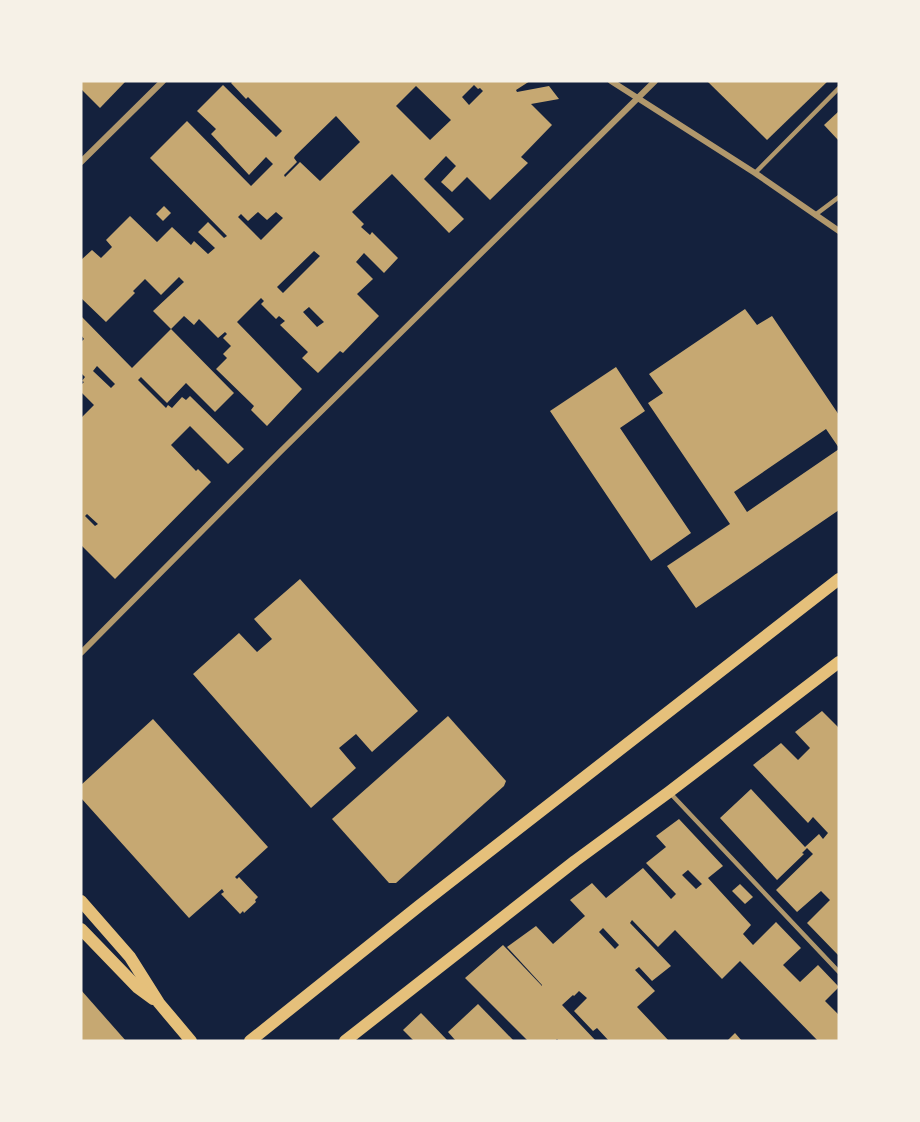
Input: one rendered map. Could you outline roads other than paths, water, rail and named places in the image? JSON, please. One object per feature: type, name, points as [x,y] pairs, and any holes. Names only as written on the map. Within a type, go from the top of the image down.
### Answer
[{"type":"main road","points":[[250,1041],[419,906],[839,579]]},
{"type":"main road","points":[[345,1041],[575,861],[839,662]]},
{"type":"main road","points":[[81,901],[130,957],[159,1003],[191,1041]]},
{"type":"main road","points":[[81,929],[138,988],[159,1003]]},
{"type":"street","points":[[81,162],[163,81]]},
{"type":"street","points":[[611,81],[755,173],[839,231]]},
{"type":"street","points":[[81,653],[280,452],[655,81]]},
{"type":"lane","points":[[755,173],[839,88]]},
{"type":"lane","points":[[815,215],[839,197]]},
{"type":"lane","points":[[669,792],[839,972]]}]
